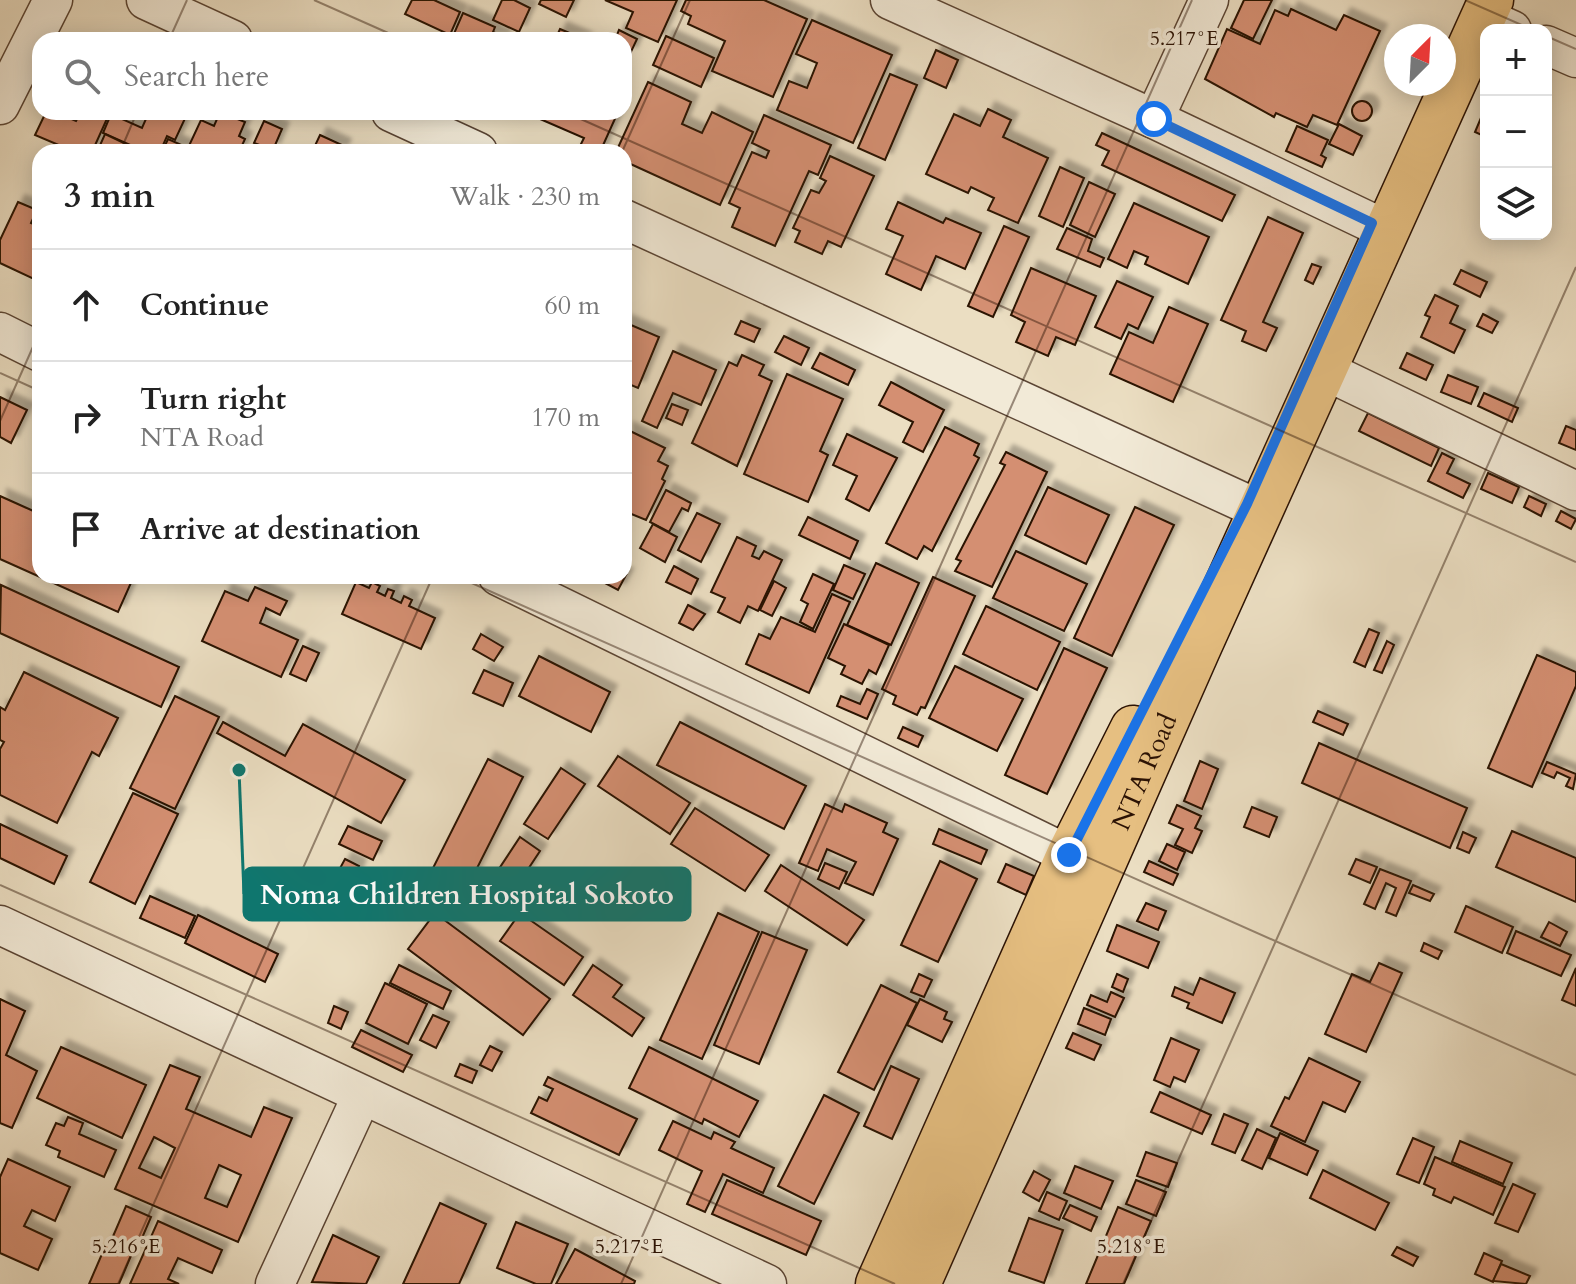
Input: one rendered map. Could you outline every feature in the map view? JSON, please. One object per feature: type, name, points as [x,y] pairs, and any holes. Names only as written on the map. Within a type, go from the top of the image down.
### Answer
[{"type":"main road","name":"NTA Road","points":[[1456,45],[1489,12]]},
{"type":"main road","name":"NTA Road","points":[[918,1284],[1324,370],[1489,12]]},
{"type":"main road","name":"NTA Road","points":[[878,1284],[1069,855],[1247,504],[1427,96]]},
{"type":"street","points":[[37,32],[53,0]]},
{"type":"street","points":[[146,0],[216,32]]},
{"type":"street","points":[[890,0],[1154,119],[1372,223]]},
{"type":"street","points":[[1154,119],[1209,0]]},
{"type":"street","points":[[0,105],[32,42]]},
{"type":"street","points":[[1552,48],[1576,58]]},
{"type":"street","points":[[408,120],[461,144]]},
{"type":"street","points":[[632,223],[1247,504]]},
{"type":"street","points":[[0,332],[32,348]]},
{"type":"street","points":[[1324,370],[1576,491]]},
{"type":"street","points":[[514,584],[1069,855]]},
{"type":"street","points":[[0,925],[767,1284]]},
{"type":"street","points":[[275,1284],[362,1095]]},
{"type":"building","points":[[412,0],[434,0],[460,12],[451,32],[444,32],[405,14]]},
{"type":"building","points":[[502,0],[514,0],[530,8],[519,32],[493,20]]},
{"type":"building","points":[[541,0],[574,0],[566,17],[539,4]]},
{"type":"building","points":[[605,0],[677,0],[658,42],[626,28],[633,12]]},
{"type":"building","points":[[686,0],[764,0],[807,19],[773,97],[712,71],[725,41],[688,24],[691,16],[681,11]]},
{"type":"building","points":[[1244,0],[1272,0],[1253,39],[1231,28]]},
{"type":"building","points":[[1291,9],[1336,30],[1344,15],[1380,31],[1337,125],[1313,115],[1307,127],[1276,113],[1274,117],[1205,79],[1227,29],[1260,44],[1275,10],[1288,16]]},
{"type":"building","points":[[463,13],[495,27],[493,32],[455,32]]},
{"type":"building","points":[[812,20],[892,55],[853,143],[777,110],[789,81],[807,88],[817,63],[796,54]]},
{"type":"building","points":[[666,36],[714,58],[701,87],[653,65]]},
{"type":"building","points":[[936,50],[958,60],[946,88],[924,78]]},
{"type":"building","points":[[890,74],[917,85],[885,160],[858,148]]},
{"type":"building","points":[[648,82],[691,102],[682,124],[702,133],[712,112],[753,132],[720,205],[632,165],[632,144],[620,144]]},
{"type":"building","points":[[1358,101],[1366,101],[1372,111],[1366,121],[1358,121],[1352,115],[1352,107]]},
{"type":"building","points":[[988,109],[1011,120],[1003,137],[1048,158],[1018,223],[988,210],[994,198],[971,187],[968,193],[926,174],[954,114],[980,126]]},
{"type":"building","points":[[764,115],[831,145],[818,175],[809,171],[775,246],[732,227],[740,208],[729,203],[752,152],[766,158],[769,151],[752,143]]},
{"type":"building","points":[[42,120],[106,120],[96,144],[56,144],[35,135]]},
{"type":"building","points":[[108,120],[124,120],[142,128],[146,120],[184,120],[175,140],[167,136],[164,144],[128,144],[103,133]]},
{"type":"building","points":[[201,120],[214,126],[217,120],[245,122],[239,136],[245,139],[243,144],[190,144]]},
{"type":"building","points":[[542,120],[614,120],[604,144],[581,144],[584,138]]},
{"type":"building","points":[[264,121],[282,129],[276,144],[254,143]]},
{"type":"building","points":[[1339,124],[1362,136],[1353,155],[1329,144]]},
{"type":"building","points":[[1297,126],[1328,140],[1321,155],[1326,158],[1322,167],[1286,151]]},
{"type":"building","points":[[1102,133],[1235,195],[1222,221],[1102,165],[1109,151],[1096,145]]},
{"type":"building","points":[[105,134],[126,144],[101,144]]},
{"type":"building","points":[[320,135],[340,144],[316,144]]},
{"type":"building","points":[[830,156],[874,176],[841,247],[828,241],[822,254],[795,242],[800,231],[793,228],[811,190],[819,193],[826,181],[820,178]]},
{"type":"building","points":[[1060,167],[1084,178],[1063,227],[1039,216]]},
{"type":"building","points":[[1089,182],[1115,194],[1095,237],[1070,225]]},
{"type":"building","points":[[18,202],[32,208],[32,278],[0,263],[0,240]]},
{"type":"building","points":[[898,202],[943,223],[946,218],[981,233],[965,269],[936,256],[921,290],[886,274],[903,236],[886,229]]},
{"type":"building","points":[[1134,203],[1209,237],[1188,284],[1145,264],[1148,257],[1134,251],[1127,268],[1108,259]]},
{"type":"building","points":[[1268,217],[1303,233],[1263,322],[1277,328],[1266,351],[1242,341],[1246,331],[1221,320]]},
{"type":"building","points":[[1004,226],[1029,237],[993,317],[968,306]]},
{"type":"building","points":[[1067,228],[1092,239],[1088,251],[1104,258],[1100,267],[1057,249]]},
{"type":"building","points":[[1312,264],[1321,267],[1313,284],[1305,280]]},
{"type":"building","points":[[1031,268],[1096,296],[1075,345],[1056,337],[1048,356],[1016,342],[1025,322],[1011,315]]},
{"type":"building","points":[[1461,270],[1487,282],[1480,297],[1454,284]]},
{"type":"building","points":[[1117,281],[1153,297],[1138,329],[1128,324],[1121,339],[1095,327]]},
{"type":"building","points":[[1435,295],[1458,306],[1450,323],[1465,330],[1454,353],[1421,337],[1430,317],[1425,315]]},
{"type":"building","points":[[1169,307],[1208,324],[1173,402],[1110,374],[1129,332],[1153,343]]},
{"type":"building","points":[[1483,314],[1498,322],[1492,333],[1477,326]]},
{"type":"building","points":[[741,321],[760,329],[754,342],[735,334]]},
{"type":"building","points":[[632,325],[659,337],[638,388],[632,385]]},
{"type":"building","points":[[784,336],[809,348],[801,365],[775,352]]},
{"type":"building","points":[[673,351],[716,370],[701,405],[673,393],[657,428],[642,421]]},
{"type":"building","points":[[820,353],[855,370],[848,385],[812,368]]},
{"type":"building","points":[[1407,353],[1433,365],[1426,380],[1400,368]]},
{"type":"building","points":[[742,355],[764,365],[759,375],[772,381],[737,466],[692,443],[729,362],[737,366]]},
{"type":"building","points":[[787,374],[843,399],[820,451],[828,455],[808,502],[744,474]]},
{"type":"building","points":[[1448,375],[1478,387],[1471,404],[1441,392]]},
{"type":"building","points":[[891,382],[944,410],[923,452],[903,442],[913,422],[879,405]]},
{"type":"building","points":[[1484,393],[1518,408],[1512,422],[1478,406]]},
{"type":"building","points":[[0,397],[27,410],[11,443],[0,437]]},
{"type":"building","points":[[672,404],[688,410],[682,425],[666,418]]},
{"type":"building","points":[[1368,413],[1439,448],[1431,466],[1359,431]]},
{"type":"building","points":[[1566,426],[1576,430],[1576,450],[1559,443]]},
{"type":"building","points":[[945,427],[979,444],[974,455],[979,458],[932,551],[924,546],[917,559],[886,543]]},
{"type":"building","points":[[632,432],[665,448],[658,461],[668,466],[662,479],[665,481],[646,520],[632,514]]},
{"type":"building","points":[[847,434],[897,458],[869,511],[846,499],[857,476],[833,465]]},
{"type":"building","points":[[1006,452],[1047,472],[992,587],[955,571],[961,561],[956,559],[1005,465],[1000,463]]},
{"type":"building","points":[[1442,453],[1454,459],[1447,473],[1470,484],[1463,498],[1428,481]]},
{"type":"building","points":[[1488,473],[1519,487],[1512,503],[1481,489]]},
{"type":"building","points":[[1048,487],[1109,515],[1086,564],[1025,535]]},
{"type":"building","points":[[666,490],[691,503],[688,511],[682,508],[669,532],[650,522]]},
{"type":"building","points":[[0,496],[32,510],[32,573],[0,559]]},
{"type":"building","points":[[1529,496],[1546,504],[1541,516],[1524,507]]},
{"type":"building","points":[[1135,507],[1174,525],[1112,656],[1074,638]]},
{"type":"building","points":[[1561,511],[1576,519],[1571,529],[1556,521]]},
{"type":"building","points":[[697,513],[720,524],[701,562],[678,550]]},
{"type":"building","points":[[808,517],[858,541],[850,559],[799,535]]},
{"type":"building","points":[[653,524],[677,537],[665,562],[640,548]]},
{"type":"building","points":[[737,537],[756,546],[752,556],[759,559],[764,551],[782,560],[758,611],[748,606],[740,623],[718,612],[725,598],[711,592]]},
{"type":"building","points":[[1016,551],[1087,584],[1064,631],[993,598]]},
{"type":"building","points":[[876,563],[919,583],[891,645],[847,625]]},
{"type":"building","points":[[844,565],[865,574],[853,599],[833,590]]},
{"type":"building","points":[[674,566],[698,579],[691,594],[666,582]]},
{"type":"building","points":[[813,574],[834,584],[813,629],[800,622],[808,604],[801,600]]},
{"type":"building","points":[[933,577],[975,596],[925,708],[921,707],[917,715],[893,704],[896,696],[882,689]]},
{"type":"building","points":[[774,581],[786,588],[772,616],[760,610]]},
{"type":"building","points":[[56,584],[130,584],[118,612]]},
{"type":"building","points":[[355,584],[369,588],[371,584],[376,584],[380,586],[377,592],[385,596],[388,589],[394,591],[391,598],[401,603],[404,596],[412,600],[409,606],[435,618],[421,649],[342,614]]},
{"type":"building","points":[[607,584],[621,584],[618,590]]},
{"type":"building","points":[[1,585],[179,667],[161,707],[0,633]]},
{"type":"building","points":[[255,587],[287,601],[280,615],[266,608],[260,623],[298,640],[281,677],[202,641],[225,591],[248,601]]},
{"type":"building","points":[[832,594],[850,602],[809,693],[746,664],[759,634],[770,639],[781,617],[815,632]]},
{"type":"building","points":[[688,605],[705,614],[693,630],[679,623]]},
{"type":"building","points":[[986,606],[1060,642],[1037,690],[963,654]]},
{"type":"building","points":[[844,624],[889,645],[876,674],[869,670],[862,684],[841,674],[845,666],[828,658]]},
{"type":"building","points":[[1369,629],[1379,633],[1365,667],[1354,662]]},
{"type":"building","points":[[481,634],[503,647],[494,661],[473,649]]},
{"type":"building","points":[[1387,641],[1394,645],[1382,673],[1374,670]]},
{"type":"building","points":[[303,646],[319,653],[306,681],[290,674]]},
{"type":"building","points":[[1064,648],[1107,668],[1047,794],[1005,775]]},
{"type":"building","points":[[1537,655],[1576,672],[1576,686],[1532,787],[1488,768]]},
{"type":"building","points":[[539,656],[610,692],[591,732],[519,696]]},
{"type":"building","points":[[955,666],[1023,699],[997,751],[929,718]]},
{"type":"building","points":[[484,670],[513,683],[503,706],[473,693]]},
{"type":"building","points":[[24,672],[118,718],[99,756],[92,752],[57,823],[0,795],[0,749],[4,742],[0,740],[0,707],[5,710]]},
{"type":"building","points":[[867,689],[878,694],[867,719],[837,706],[841,696],[860,704]]},
{"type":"building","points":[[175,696],[219,717],[175,809],[130,788]]},
{"type":"building","points":[[1318,711],[1348,724],[1343,735],[1313,722]]},
{"type":"building","points":[[223,722],[285,756],[303,724],[405,780],[381,823],[217,733]]},
{"type":"building","points":[[680,722],[806,786],[784,829],[657,765]]},
{"type":"building","points":[[903,727],[923,736],[918,747],[898,738]]},
{"type":"building","points":[[1319,743],[1467,808],[1450,848],[1302,783]]},
{"type":"building","points":[[618,756],[690,803],[670,834],[598,786]]},
{"type":"building","points":[[488,759],[523,777],[464,894],[429,876]]},
{"type":"building","points":[[1200,761],[1218,769],[1202,809],[1184,801]]},
{"type":"building","points":[[1547,762],[1576,774],[1573,789],[1566,786],[1570,778],[1557,772],[1554,778],[1542,773]]},
{"type":"building","points":[[561,768],[585,784],[548,839],[524,824]]},
{"type":"building","points":[[133,793],[178,814],[135,904],[90,882]]},
{"type":"building","points":[[825,804],[842,812],[845,804],[887,823],[883,832],[898,839],[873,895],[845,883],[856,862],[827,849],[818,871],[799,863]]},
{"type":"building","points":[[1177,805],[1201,816],[1195,828],[1202,831],[1192,853],[1175,845],[1183,829],[1169,823]]},
{"type":"building","points":[[1252,807],[1277,817],[1269,837],[1244,827]]},
{"type":"building","points":[[695,808],[769,855],[745,891],[671,844]]},
{"type":"building","points":[[0,824],[67,856],[54,884],[0,858]]},
{"type":"building","points":[[348,826],[382,841],[373,860],[339,844]]},
{"type":"building","points":[[939,829],[987,850],[981,864],[933,844]]},
{"type":"building","points":[[1512,831],[1576,858],[1576,902],[1496,867]]},
{"type":"building","points":[[1463,832],[1476,838],[1469,853],[1457,848]]},
{"type":"building","points":[[520,837],[540,851],[503,907],[483,893]]},
{"type":"building","points":[[1167,844],[1185,852],[1177,870],[1159,861]]},
{"type":"building","points":[[345,859],[359,866],[354,879],[338,872]]},
{"type":"building","points":[[1356,859],[1377,867],[1370,883],[1349,874]]},
{"type":"building","points":[[940,861],[977,879],[938,962],[901,945]]},
{"type":"building","points":[[1149,861],[1178,874],[1173,885],[1144,872]]},
{"type":"building","points":[[825,863],[847,872],[839,889],[818,879]]},
{"type":"building","points":[[1006,864],[1034,876],[1026,895],[998,882]]},
{"type":"building","points":[[781,865],[864,920],[847,945],[765,891]]},
{"type":"building","points":[[1380,869],[1411,881],[1396,916],[1386,912],[1396,888],[1386,883],[1375,909],[1364,904]]},
{"type":"building","points":[[1413,885],[1434,894],[1430,901],[1409,893]]},
{"type":"building","points":[[150,896],[195,916],[185,938],[140,918]]},
{"type":"building","points":[[1146,903],[1166,911],[1158,930],[1137,921]]},
{"type":"building","points":[[1466,906],[1513,927],[1502,953],[1455,932]]},
{"type":"building","points":[[435,913],[550,999],[523,1035],[408,949]]},
{"type":"building","points":[[520,913],[583,957],[564,985],[500,941]]},
{"type":"building","points":[[718,913],[759,932],[702,1059],[660,1040]]},
{"type":"building","points":[[198,915],[278,954],[265,982],[185,943]]},
{"type":"building","points":[[1549,922],[1567,932],[1560,946],[1541,937]]},
{"type":"building","points":[[1117,925],[1159,942],[1148,968],[1107,951]]},
{"type":"building","points":[[1516,931],[1571,955],[1561,976],[1507,953]]},
{"type":"building","points":[[762,932],[807,950],[759,1064],[714,1045]]},
{"type":"building","points":[[1424,943],[1442,951],[1438,959],[1421,951]]},
{"type":"building","points":[[1379,963],[1402,973],[1366,1052],[1325,1034],[1352,974],[1370,982]]},
{"type":"building","points":[[399,965],[451,991],[443,1009],[390,983]]},
{"type":"building","points":[[593,965],[622,985],[613,997],[644,1018],[632,1036],[573,995]]},
{"type":"building","points":[[1576,968],[1576,1006],[1562,1000]]},
{"type":"building","points":[[919,974],[932,980],[924,997],[911,992]]},
{"type":"building","points":[[1117,974],[1128,979],[1123,992],[1112,987]]},
{"type":"building","points":[[1200,978],[1235,993],[1222,1023],[1187,1008],[1189,1003],[1172,996],[1175,987],[1193,995]]},
{"type":"building","points":[[385,983],[427,1004],[408,1044],[366,1023]]},
{"type":"building","points":[[881,985],[917,1003],[874,1090],[838,1072]]},
{"type":"building","points":[[1111,992],[1124,998],[1115,1017],[1087,1005],[1091,995],[1107,1002]]},
{"type":"building","points":[[0,999],[25,1011],[6,1055],[37,1071],[12,1128],[0,1123]]},
{"type":"building","points":[[920,999],[947,1012],[944,1019],[952,1022],[942,1042],[907,1025]]},
{"type":"building","points":[[334,1006],[348,1012],[341,1029],[328,1023]]},
{"type":"building","points":[[1084,1008],[1111,1019],[1105,1035],[1078,1024]]},
{"type":"building","points":[[433,1015],[449,1022],[436,1048],[420,1040]]},
{"type":"building","points":[[361,1030],[412,1055],[403,1072],[352,1047]]},
{"type":"building","points":[[1073,1033],[1101,1045],[1094,1060],[1066,1048]]},
{"type":"building","points":[[1171,1038],[1199,1050],[1185,1082],[1174,1077],[1170,1087],[1154,1080]]},
{"type":"building","points":[[490,1046],[502,1052],[492,1071],[480,1065]]},
{"type":"building","points":[[61,1047],[146,1085],[122,1138],[37,1098]]},
{"type":"building","points":[[649,1047],[758,1101],[739,1137],[704,1119],[702,1124],[629,1088]]},
{"type":"building","points":[[1309,1058],[1360,1082],[1345,1112],[1323,1102],[1305,1142],[1271,1126],[1285,1097],[1289,1099]]},
{"type":"building","points":[[460,1064],[477,1071],[472,1083],[455,1076]]},
{"type":"building","points":[[170,1065],[200,1077],[186,1109],[251,1137],[264,1107],[292,1118],[238,1242],[115,1189]],"holes":[[[154,1137],[175,1148],[161,1178],[139,1168]],[[219,1165],[241,1175],[227,1207],[205,1198]]]},
{"type":"building","points":[[891,1066],[919,1079],[892,1139],[864,1126]]},
{"type":"building","points":[[548,1077],[637,1119],[619,1155],[531,1113],[539,1097],[547,1101],[553,1089],[544,1085]]},
{"type":"building","points":[[1160,1092],[1211,1115],[1202,1134],[1151,1112]]},
{"type":"building","points":[[824,1095],[859,1113],[814,1204],[778,1186]]},
{"type":"building","points":[[1224,1114],[1248,1124],[1235,1153],[1212,1144]]},
{"type":"building","points":[[68,1117],[83,1123],[79,1134],[116,1150],[104,1177],[58,1157],[60,1151],[46,1145],[56,1123],[64,1126]]},
{"type":"building","points":[[673,1121],[711,1139],[714,1132],[735,1142],[731,1148],[774,1168],[763,1193],[723,1174],[705,1212],[687,1204],[702,1171],[659,1150]]},
{"type":"building","points":[[1257,1129],[1276,1138],[1262,1169],[1242,1160]]},
{"type":"building","points":[[1280,1133],[1318,1151],[1307,1175],[1269,1158]]},
{"type":"building","points":[[1413,1138],[1434,1147],[1419,1183],[1397,1174]]},
{"type":"building","points":[[1460,1141],[1512,1163],[1503,1184],[1452,1162]]},
{"type":"building","points":[[1146,1152],[1177,1163],[1168,1187],[1137,1176]]},
{"type":"building","points":[[1435,1157],[1505,1187],[1493,1215],[1454,1197],[1451,1203],[1433,1195],[1435,1189],[1424,1184]]},
{"type":"building","points":[[8,1159],[70,1187],[55,1221],[32,1210],[24,1226],[52,1239],[38,1270],[0,1253],[0,1177]]},
{"type":"building","points":[[1075,1166],[1113,1181],[1101,1209],[1064,1193]]},
{"type":"building","points":[[1323,1170],[1389,1203],[1375,1230],[1310,1198]]},
{"type":"building","points":[[1034,1171],[1050,1180],[1039,1201],[1023,1192]]},
{"type":"building","points":[[727,1180],[821,1221],[806,1255],[712,1214]]},
{"type":"building","points":[[1136,1180],[1166,1192],[1156,1216],[1126,1204]]},
{"type":"building","points":[[1513,1184],[1535,1194],[1518,1232],[1495,1223]]},
{"type":"building","points":[[1047,1192],[1067,1201],[1059,1220],[1039,1211]]},
{"type":"building","points":[[440,1203],[486,1224],[459,1284],[403,1284]]},
{"type":"building","points":[[1070,1205],[1097,1217],[1091,1231],[1063,1218]]},
{"type":"building","points":[[126,1206],[151,1217],[136,1252],[111,1241]]},
{"type":"building","points":[[1118,1207],[1151,1221],[1124,1284],[1086,1284]]},
{"type":"building","points":[[1029,1218],[1063,1230],[1044,1283],[1009,1271]]},
{"type":"building","points":[[158,1221],[222,1250],[212,1273],[178,1258],[168,1279],[179,1284],[130,1284]]},
{"type":"building","points":[[516,1222],[568,1244],[551,1284],[536,1284],[497,1268]]},
{"type":"building","points":[[333,1235],[379,1257],[366,1284],[312,1282]]},
{"type":"building","points":[[108,1240],[133,1251],[119,1284],[89,1284]]},
{"type":"building","points":[[1397,1247],[1418,1257],[1413,1266],[1392,1255]]},
{"type":"building","points":[[575,1249],[635,1281],[634,1284],[556,1284]]},
{"type":"building","points":[[1484,1253],[1502,1261],[1493,1282],[1475,1274]]},
{"type":"building","points":[[1501,1264],[1530,1276],[1526,1284],[1493,1281]]},
{"type":"place","name":"Noma Children Hospital Sokoto","points":[[239,770]]},
{"type":"route","points":[[1069,855],[1247,504],[1372,223],[1154,119]]}]
